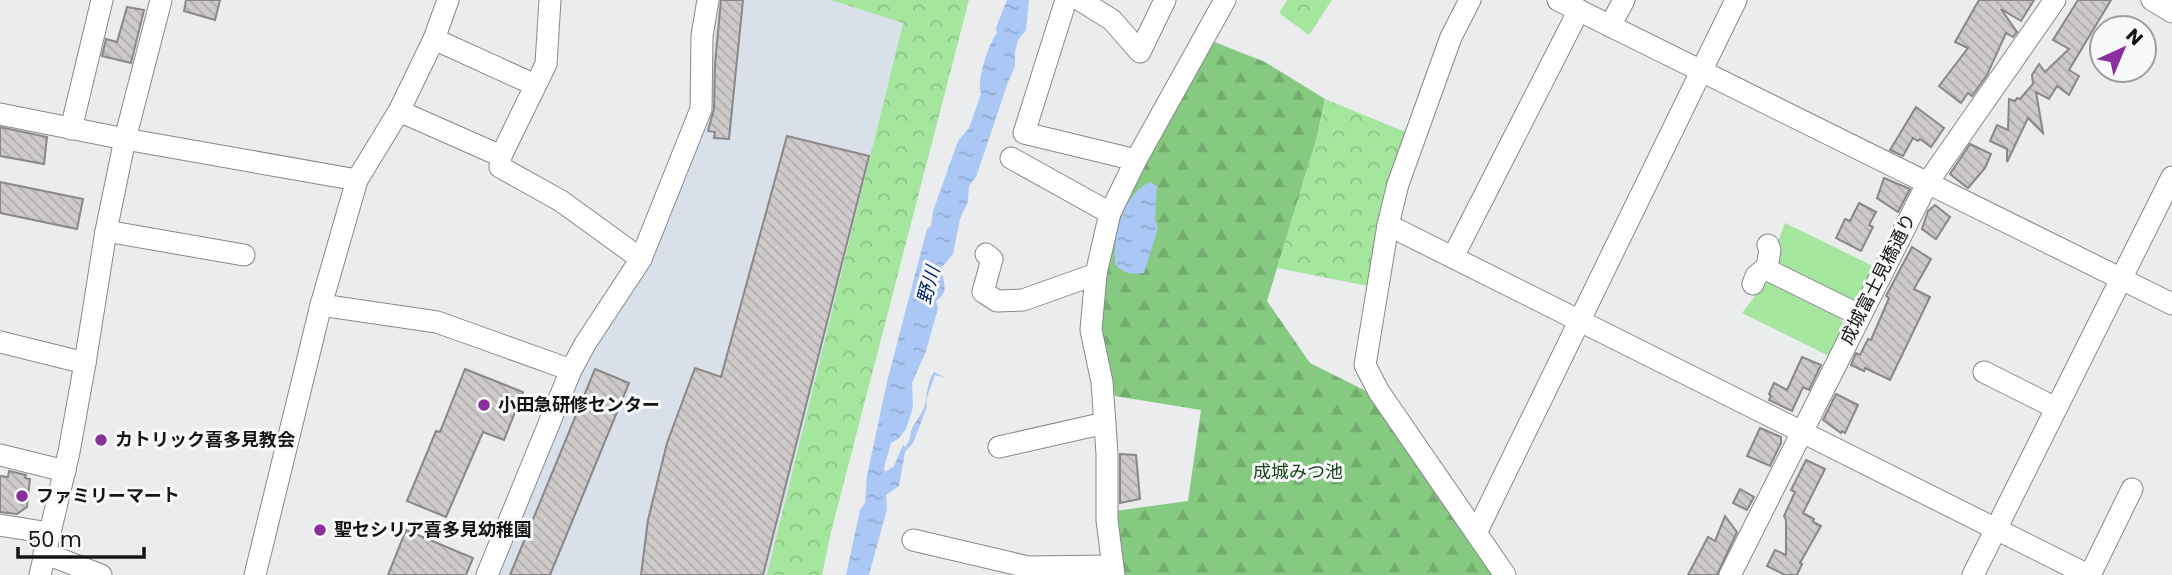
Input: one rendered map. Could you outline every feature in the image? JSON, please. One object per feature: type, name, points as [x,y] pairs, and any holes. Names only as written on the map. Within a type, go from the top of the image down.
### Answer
[{"type":"street","points":[[71,129],[102,0]]},
{"type":"street","points":[[40,575],[65,471],[106,231],[125,139],[162,0]]},
{"type":"street","points":[[255,575],[321,305],[357,180],[399,111],[434,39],[448,0]]},
{"type":"street","points":[[487,575],[571,370],[641,259],[701,109],[702,36],[708,0]]},
{"type":"street","points":[[1066,0],[1024,133],[1136,160]]},
{"type":"street","points":[[1080,0],[1112,20],[1140,52],[1165,0]]},
{"type":"street","points":[[913,540],[1028,567],[1113,571],[1107,520],[1102,382],[1091,330],[1096,274],[1110,213],[1136,160],[1225,0]]},
{"type":"street","points":[[1470,0],[1451,37],[1398,184],[1388,225],[1365,365],[1379,391],[1505,575]]},
{"type":"street","points":[[1558,0],[2172,304]]},
{"type":"street","points":[[1610,26],[1624,0]]},
{"type":"street","points":[[1477,531],[1736,0]]},
{"type":"street","name":"成城富士見橋通り","points":[[1730,575],[1928,182],[2055,0]]},
{"type":"street","points":[[2152,0],[2172,12]]},
{"type":"street","points":[[550,4],[546,64],[501,156],[500,167],[561,201],[641,259]]},
{"type":"street","points":[[1454,257],[1579,10]]},
{"type":"street","points":[[434,39],[535,85]]},
{"type":"street","points":[[399,111],[501,156]]},
{"type":"street","points":[[0,114],[357,180]]},
{"type":"street","points":[[1011,158],[1110,213]]},
{"type":"street","points":[[1973,575],[2172,177]]},
{"type":"street","points":[[1388,225],[2089,575],[2132,489]]},
{"type":"street","points":[[106,231],[244,255]]},
{"type":"street","points":[[1753,284],[1756,276],[1767,267],[1770,250],[1768,245]]},
{"type":"street","points":[[986,254],[992,259],[983,292],[997,301],[1023,300],[1096,274]]},
{"type":"street","points":[[1767,267],[1770,271],[1860,315]]},
{"type":"street","points":[[321,305],[437,322],[571,370]]},
{"type":"street","points":[[0,342],[85,363]]},
{"type":"street","points":[[1984,372],[2056,408]]},
{"type":"street","points":[[999,447],[1105,423]]},
{"type":"street","points":[[0,455],[65,471]]},
{"type":"street","points":[[0,525],[46,543],[101,575]]},
{"type":"shaded area","points":[[716,0],[831,0],[903,22],[767,575],[499,575],[593,348],[653,255],[711,36]]},
{"type":"green space","points":[[831,0],[969,0],[822,575],[767,575],[903,23]]},
{"type":"green space","points":[[1287,0],[1332,0],[1309,35],[1279,13]]},
{"type":"green space","name":"成城みつ池","points":[[1202,37],[1265,62],[1325,99],[1317,137],[1267,301],[1310,363],[1386,401],[1498,575],[1121,575],[1115,511],[1188,501],[1201,410],[1115,396],[1093,318],[1095,262]]},
{"type":"green space","points":[[1325,99],[1415,136],[1378,288],[1277,268],[1317,137]]},
{"type":"green space","points":[[1785,223],[1875,267],[1859,299],[1850,301],[1777,265],[1776,246]]},
{"type":"green space","points":[[1770,282],[1840,318],[1845,327],[1829,356],[1742,313],[1765,283]]},
{"type":"water","name":"野川","points":[[1007,0],[1029,0],[1026,30],[1018,40],[1015,67],[976,177],[969,186],[968,201],[960,219],[953,254],[942,267],[945,286],[941,297],[936,301],[938,308],[926,351],[912,383],[913,407],[906,429],[891,443],[885,472],[894,466],[903,445],[905,447],[909,441],[912,428],[924,408],[929,384],[934,372],[945,378],[935,375],[926,400],[927,407],[913,443],[905,452],[899,486],[886,495],[887,509],[869,575],[846,575],[860,510],[865,503],[867,476],[887,382],[927,229],[931,226],[933,211],[958,141],[969,128],[981,94],[980,81],[984,64]]},
{"type":"water","points":[[1150,182],[1157,186],[1155,218],[1158,228],[1144,273],[1128,273],[1115,264],[1118,229],[1132,196]]},
{"type":"building","points":[[186,0],[220,0],[215,20],[184,11]]},
{"type":"building","points":[[721,0],[743,0],[729,139],[714,138],[715,132],[708,131],[714,109]]},
{"type":"building","points":[[1979,0],[2034,0],[2021,21],[2001,9],[2017,32],[2013,37],[2006,33],[1987,75],[1972,96],[1968,93],[1961,103],[1939,86],[1968,48],[1955,42]]},
{"type":"building","points":[[2078,0],[2111,0],[2103,14],[2088,14],[2088,38],[2069,70],[2079,76],[2069,95],[2057,86],[2049,99],[2036,92],[2043,133],[2028,118],[2007,162],[2007,149],[1990,141],[1997,125],[2008,130],[2009,99],[2020,99],[2033,84],[2032,75],[2039,64],[2045,72],[2069,49],[2053,40]]},
{"type":"building","points":[[127,7],[144,10],[131,63],[102,56],[106,39],[117,42]]},
{"type":"building","points":[[1916,107],[1944,128],[1931,147],[1920,139],[1918,141],[1913,138],[1903,156],[1890,150]]},
{"type":"building","points":[[0,127],[47,137],[44,164],[0,156]]},
{"type":"building","points":[[787,136],[869,156],[763,575],[641,575],[648,520],[667,443],[695,368],[721,377]]},
{"type":"building","points":[[1970,144],[1991,154],[1985,168],[1968,188],[1950,174]]},
{"type":"building","points":[[1884,178],[1910,189],[1898,212],[1877,198]]},
{"type":"building","points":[[0,182],[83,199],[77,229],[0,213]]},
{"type":"building","points":[[1859,203],[1876,212],[1869,225],[1873,227],[1861,251],[1836,238],[1845,219],[1850,221]]},
{"type":"building","points":[[1935,205],[1950,217],[1936,239],[1922,229],[1928,211]]},
{"type":"building","points":[[1912,247],[1931,259],[1914,289],[1930,297],[1890,380],[1865,368],[1864,371],[1851,365],[1856,353],[1860,355],[1868,339],[1871,340],[1889,298],[1886,296]]},
{"type":"building","points":[[1802,357],[1821,365],[1809,390],[1803,387],[1792,411],[1769,400],[1769,394],[1774,383],[1787,390]]},
{"type":"building","points":[[465,369],[523,392],[504,440],[483,432],[446,517],[407,501],[436,431],[440,432]]},
{"type":"building","points":[[595,369],[629,383],[550,575],[510,575]]},
{"type":"building","points":[[1836,394],[1858,405],[1845,433],[1823,420]]},
{"type":"building","points":[[1760,428],[1781,437],[1781,443],[1770,466],[1747,456]]},
{"type":"building","points":[[1120,454],[1136,455],[1140,499],[1120,503]]},
{"type":"building","points":[[1806,460],[1825,469],[1803,513],[1821,526],[1800,563],[1802,564],[1797,575],[1785,575],[1767,566],[1775,550],[1786,555],[1784,516],[1795,492],[1791,490]]},
{"type":"building","points":[[9,471],[26,475],[25,478],[30,479],[27,507],[17,514],[0,512],[0,476],[8,477]]},
{"type":"building","points":[[1740,489],[1754,497],[1747,510],[1733,503]]},
{"type":"building","points":[[1725,516],[1737,532],[1717,575],[1688,575],[1708,537],[1715,541]]},
{"type":"building","points":[[406,530],[473,558],[466,575],[388,575]]},
{"type":"place","name":"小田急研修センター","points":[[484,405]]},
{"type":"place","name":"カトリック喜多見教会","points":[[101,440]]},
{"type":"place","name":"ファミリーマート","points":[[22,496]]},
{"type":"place","name":"聖セシリア喜多見幼稚園","points":[[320,530]]}]
